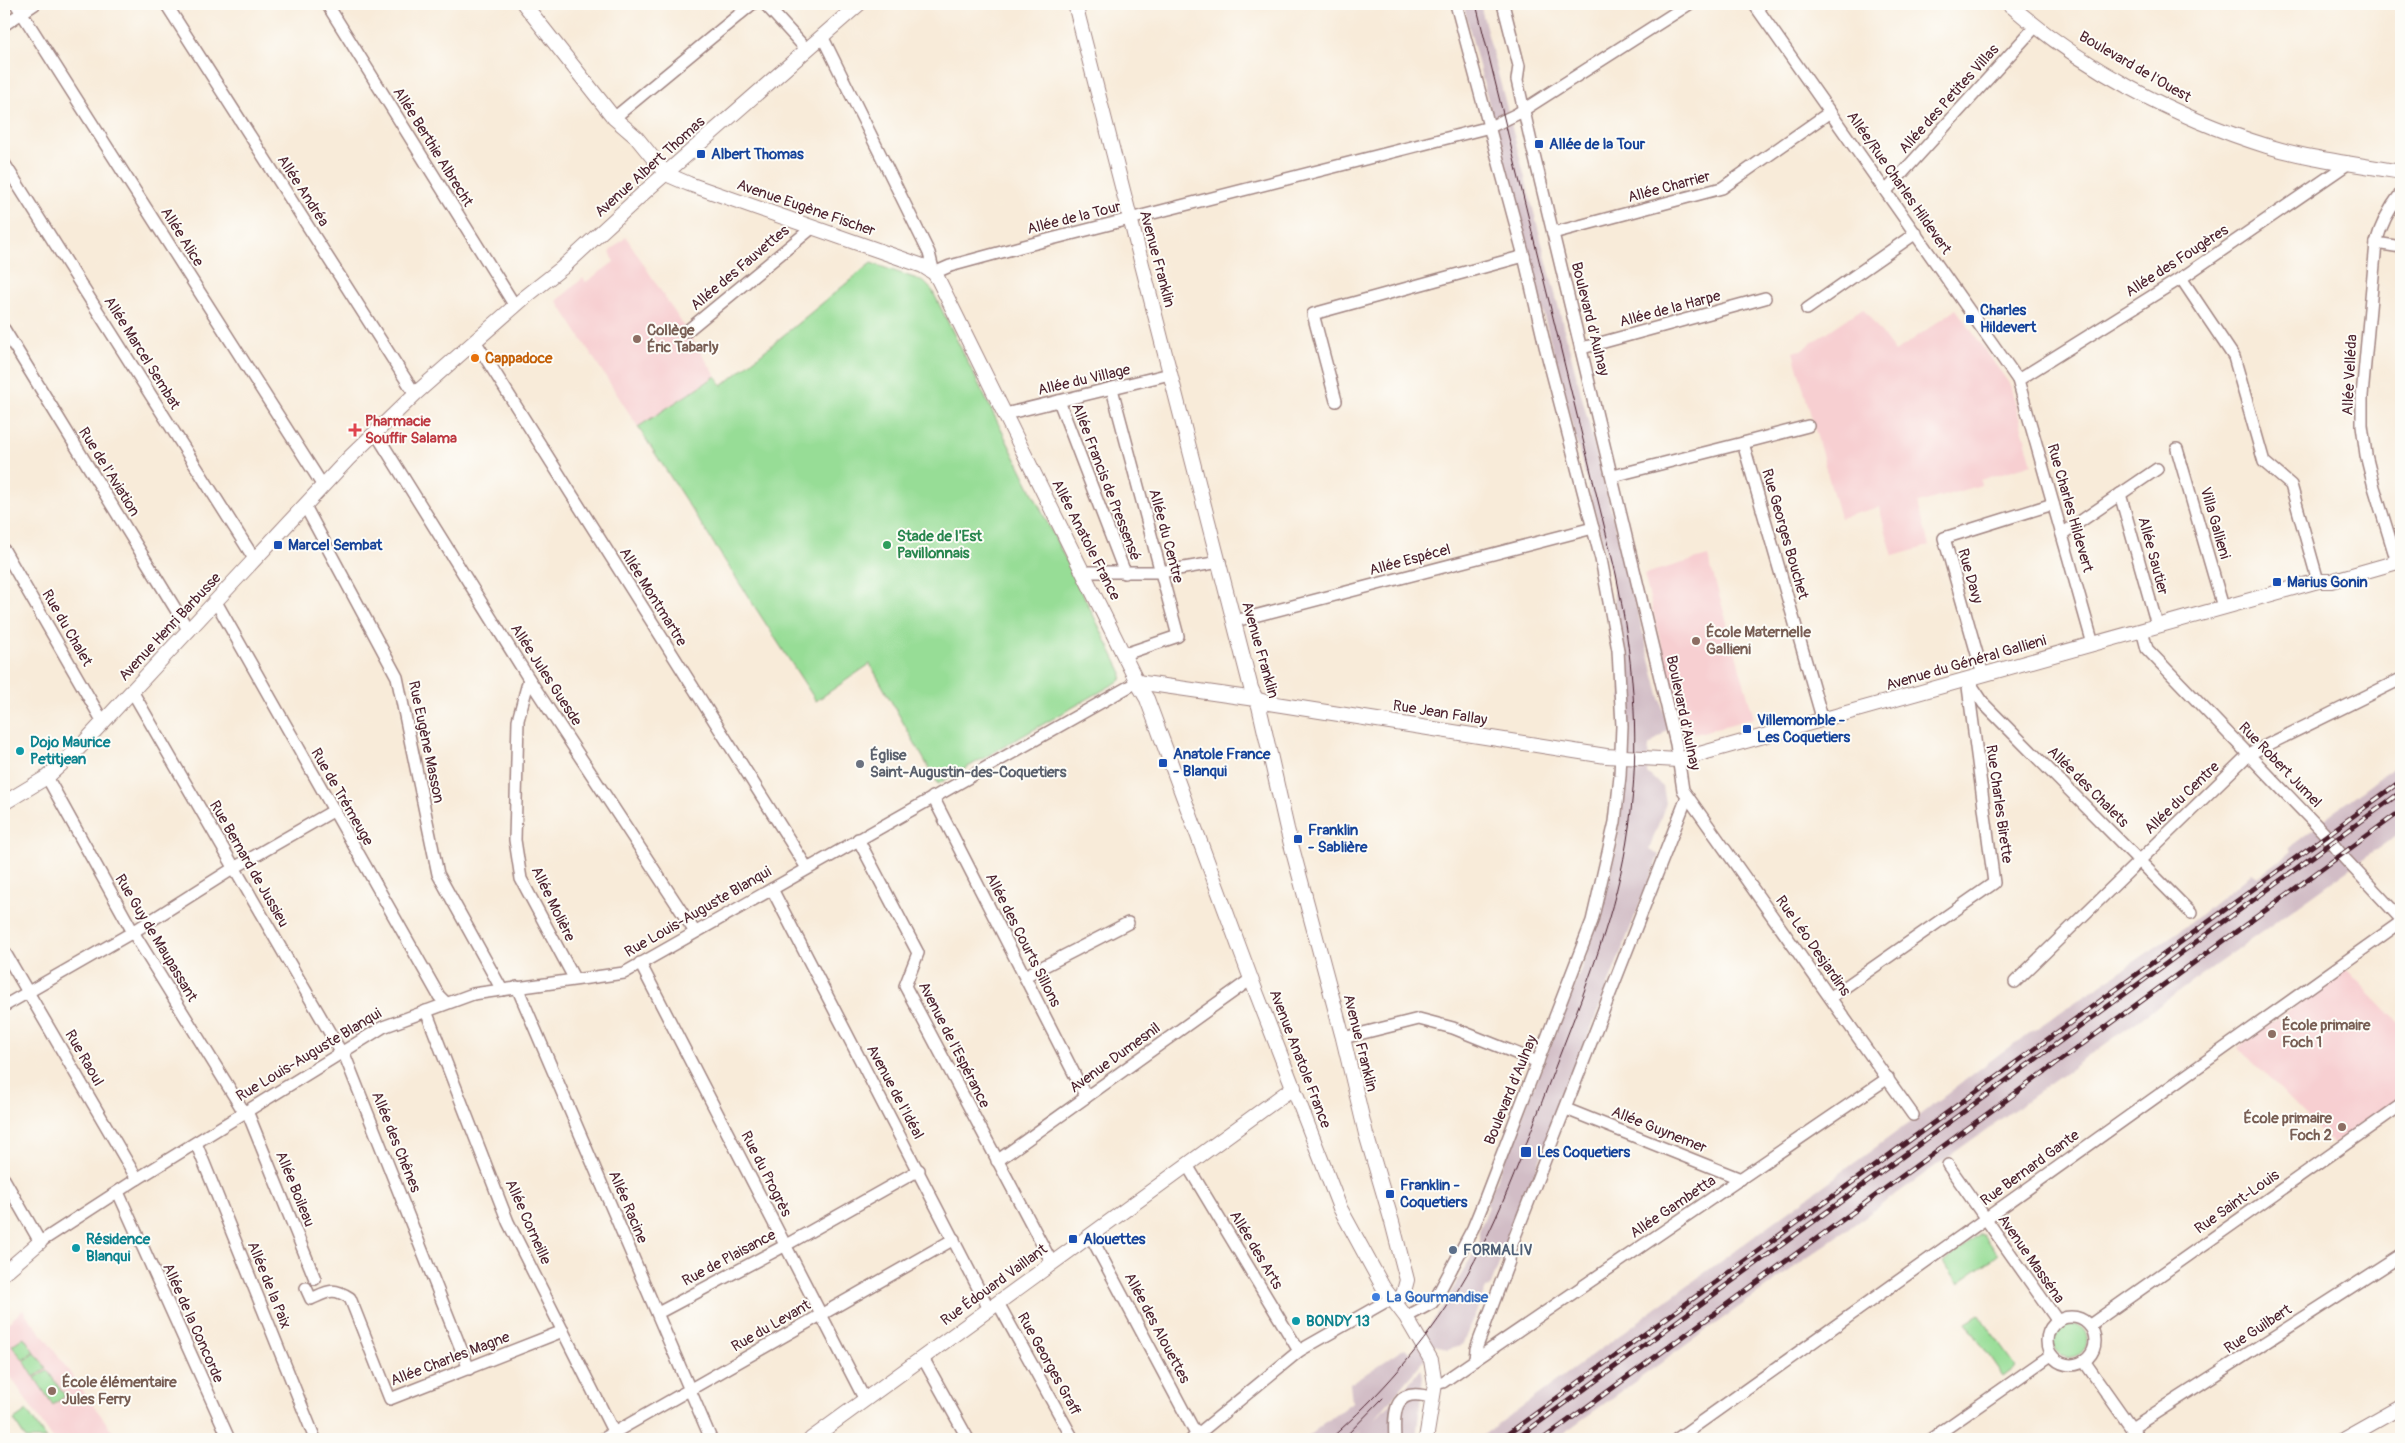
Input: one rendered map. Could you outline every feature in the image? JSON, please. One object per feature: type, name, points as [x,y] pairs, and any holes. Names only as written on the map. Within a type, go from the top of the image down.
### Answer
[{"type":"street","points":[[4,25],[19,8],[35,4]]},
{"type":"street","name":"Allée Andréa","points":[[166,4],[415,394]]},
{"type":"street","name":"Allée Berthie Albrecht","points":[[327,4],[515,306]]},
{"type":"street","points":[[524,4],[614,118],[636,137],[666,174]]},
{"type":"street","points":[[614,118],[752,4]]},
{"type":"street","points":[[765,4],[807,50]]},
{"type":"street","name":"Avenue Albert Thomas","points":[[415,394],[474,341],[562,268],[859,4]]},
{"type":"street","name":"Avenue Franklin","points":[[1075,4],[1255,699],[1260,706],[1287,829],[1343,1038],[1366,1134],[1407,1280],[1404,1295],[1395,1301]]},
{"type":"street","name":"Boulevard d'Aulnay","points":[[1406,1317],[1432,1303],[1473,1228],[1538,1062],[1592,921],[1615,822],[1621,757],[1622,726],[1618,650],[1601,559],[1545,346],[1524,256],[1456,4]]},
{"type":"street","name":"Boulevard d'Aulnay","points":[[1503,4],[1518,66],[1517,80],[1523,110],[1582,348],[1687,797]]},
{"type":"street","name":"Allée de la Tour","points":[[934,273],[950,266],[1020,246],[1490,127],[1523,110],[1689,4]]},
{"type":"street","name":"Allée/Rue Charles Hildevert","points":[[1754,4],[2018,380]]},
{"type":"street","name":"Boulevard de l'Ouest","points":[[2009,4],[2035,27],[2151,99],[2207,125],[2268,146],[2401,172]]},
{"type":"street","name":"Allée Alice","points":[[19,8],[323,486]]},
{"type":"street","name":"Allée des Petites Villas","points":[[1886,191],[2035,27]]},
{"type":"street","points":[[822,36],[929,253],[934,273]]},
{"type":"street","name":"Allée Charrier","points":[[1553,233],[1722,188],[1830,112]]},
{"type":"street","name":"Allée Marcel Sembat","points":[[4,163],[255,560]]},
{"type":"street","name":"Allée des Fougères","points":[[2018,380],[2181,278],[2349,163]]},
{"type":"street","name":"Avenue Eugène Fischer","points":[[666,174],[812,228],[923,266],[934,273]]},
{"type":"street","name":"Allée Velléda","points":[[2399,558],[2368,463],[2362,425],[2362,396],[2376,243],[2380,226],[2389,208],[2401,193]]},
{"type":"street","name":"Allée des Fauvettes","points":[[687,331],[812,228]]},
{"type":"street","points":[[1808,309],[1916,233]]},
{"type":"street","points":[[2376,243],[2401,247]]},
{"type":"street","points":[[1336,401],[1313,314],[1524,256]]},
{"type":"street","name":"Allée Anatole France","points":[[934,273],[1125,654],[1137,682]]},
{"type":"street","points":[[2181,278],[2234,357],[2264,462],[2291,485],[2318,581]]},
{"type":"street","name":"Allée de la Harpe","points":[[1582,348],[1765,298]]},
{"type":"street","name":"Rue de l'Aviation","points":[[4,329],[189,631]]},
{"type":"street","name":"Allée Montmartre","points":[[474,341],[807,868]]},
{"type":"street","name":"Allée du Village","points":[[1005,414],[1170,374]]},
{"type":"street","name":"Rue Charles Hildevert","points":[[2018,380],[2093,644]]},
{"type":"street","name":"Allée du Centre","points":[[1112,389],[1178,636],[1125,654]]},
{"type":"street","name":"Avenue Henri Barbusse","points":[[4,803],[47,777],[103,722],[348,459],[415,394]]},
{"type":"street","name":"Allée Francis de Pressensé","points":[[1059,401],[1125,574]]},
{"type":"street","points":[[1612,476],[1808,426]]},
{"type":"street","name":"Allée Jules Guesde","points":[[375,432],[529,679],[695,932]]},
{"type":"street","name":"Rue Georges Bouchet","points":[[1743,443],[1823,721]]},
{"type":"street","name":"Villa Gallieni","points":[[2177,448],[2223,607]]},
{"type":"street","points":[[2062,534],[2157,469]]},
{"type":"street","name":"Allée Sautier","points":[[2120,494],[2157,625]]},
{"type":"street","name":"Rue Davy","points":[[1983,675],[1944,538],[2053,504]]},
{"type":"street","name":"Rue Eugène Masson","points":[[305,506],[397,677],[438,874],[502,990]]},
{"type":"street","name":"Allée Espécel","points":[[1235,621],[1593,528]]},
{"type":"street","name":"Rue du Chalet","points":[[4,550],[103,722]]},
{"type":"street","name":"Avenue du Général Gallieni","points":[[1621,757],[1678,760],[2318,581],[2333,572],[2399,558]]},
{"type":"street","points":[[1084,572],[1125,574],[1160,572],[1220,562]]},
{"type":"street","name":"Rue de Trémeuge","points":[[216,602],[333,811],[439,996],[446,1004]]},
{"type":"street","name":"Rue Robert Jumel","points":[[2142,630],[2148,649],[2323,832],[2401,921]]},
{"type":"street","name":"Allée Molière","points":[[529,679],[518,720],[515,840],[521,879],[574,978]]},
{"type":"street","name":"Allée des Chalets","points":[[1967,679],[1984,704],[2191,913]]},
{"type":"street","name":"Rue Charles Birette","points":[[1831,997],[1994,882],[1967,679]]},
{"type":"street","name":"Allée du Centre","points":[[2015,982],[2249,754],[2401,679]]},
{"type":"street","name":"Rue Louis-Auguste Blanqui","points":[[4,1273],[40,1242],[137,1179],[383,1027],[473,994],[574,978],[624,973],[1137,682]]},
{"type":"street","name":"Rue Jean Fallay","points":[[1137,682],[1621,757]]},
{"type":"street","name":"Avenue Anatole France","points":[[1137,682],[1147,699],[1251,979],[1340,1208],[1383,1287],[1406,1317],[1431,1360],[1434,1391],[1426,1439]]},
{"type":"street","name":"Rue Bernard de Jussieu","points":[[132,691],[342,1051]]},
{"type":"street","name":"Rue Guy de Maupassant","points":[[47,777],[133,932],[246,1112]]},
{"type":"street","points":[[1395,1439],[1394,1414],[1409,1394],[1434,1391],[1443,1382],[1475,1360],[1476,1348],[1509,1261],[1510,1249],[1687,797]]},
{"type":"street","name":"Rue Léo Desjardins","points":[[1687,797],[1831,997],[1913,1115]]},
{"type":"street","name":"Allée des Courts Sillons","points":[[933,798],[1086,1096]]},
{"type":"street","points":[[4,1006],[133,932],[234,868],[333,811]]},
{"type":"street","name":"Avenue de l'Espérance","points":[[858,840],[918,953],[905,986],[1052,1263]]},
{"type":"street","name":"Avenue de l'Idéal","points":[[772,889],[954,1239],[994,1306]]},
{"type":"street","name":"Rue Bernard Gante","points":[[1677,1439],[2401,921]]},
{"type":"street","points":[[1025,976],[1128,923]]},
{"type":"street","name":"Rue Raoul","points":[[4,951],[137,1179]]},
{"type":"street","name":"Rue du Progrès","points":[[640,963],[866,1400]]},
{"type":"street","name":"Avenue Dumesnil","points":[[997,1161],[1251,979]]},
{"type":"street","name":"Allée Racine","points":[[517,987],[658,1313],[689,1390],[712,1439]]},
{"type":"street","name":"Allée Corneille","points":[[426,1011],[508,1222],[615,1436]]},
{"type":"street","points":[[1343,1038],[1419,1019],[1453,1028],[1538,1062]]},
{"type":"street","name":"Allée des Chênes","points":[[342,1051],[469,1369]]},
{"type":"street","name":"Allée Gambetta","points":[[1475,1360],[1888,1078]]},
{"type":"street","name":"Rue Édouard Vaillant","points":[[811,1439],[826,1435],[866,1400],[922,1358],[1294,1086]]},
{"type":"street","name":"Rue Saint-Louis","points":[[2090,1325],[2401,1105]]},
{"type":"street","name":"Allée Guynemer","points":[[1566,1109],[1741,1179]]},
{"type":"street","name":"Allée Boileau","points":[[246,1112],[315,1279]]},
{"type":"street","name":"Allée de la Paix","points":[[196,1143],[315,1439]]},
{"type":"street","name":"Allée des Arts","points":[[1187,1165],[1298,1351]]},
{"type":"street","name":"Avenue Masséna","points":[[1948,1165],[2057,1320]]},
{"type":"street","name":"Rue de Plaisance","points":[[658,1313],[786,1245],[919,1170]]},
{"type":"street","points":[[4,1179],[40,1242]]},
{"type":"street","name":"Allée de la Concorde","points":[[118,1192],[229,1439]]},
{"type":"street","name":"Allée des Alouettes","points":[[1090,1235],[1195,1437]]},
{"type":"street","name":"Rue du Levant","points":[[603,1439],[615,1436],[689,1390],[954,1239]]},
{"type":"street","name":"Rue Guilbert","points":[[2132,1428],[2401,1255]]},
{"type":"street","name":"Allée Charles Magne","points":[[306,1288],[311,1299],[329,1291],[338,1290],[350,1298],[390,1399],[563,1330]]},
{"type":"street","points":[[1195,1437],[1298,1351],[1386,1302],[1395,1301]]},
{"type":"street","name":"Rue Georges Graff","points":[[994,1306],[1073,1439]]},
{"type":"street","points":[[2063,1317],[2078,1317],[2090,1325],[2094,1332],[2094,1348],[2084,1361],[2070,1365],[2056,1360],[2051,1355],[2046,1340],[2047,1332],[2057,1320],[2063,1317]]},
{"type":"street","points":[[1932,1439],[2051,1355]]},
{"type":"street","points":[[922,1358],[968,1439]]},
{"type":"street","points":[[2084,1361],[2139,1439]]},
{"type":"street","points":[[2344,1439],[2401,1407]]},
{"type":"shaded area","points":[[1463,4],[1480,4],[1668,729],[1649,746],[1647,773],[1663,787],[1666,803],[1649,850],[1659,855],[1490,1287],[1486,1288],[1463,1343],[1447,1350],[1436,1345],[1375,1419],[1399,1396],[1420,1369],[1423,1377],[1416,1439],[1353,1439],[1363,1429],[1351,1439],[1304,1439],[1352,1402],[1350,1384],[1405,1348],[1410,1353],[1442,1308],[1479,1244],[1479,1231],[1489,1206],[1486,1205],[1586,956],[1603,902],[1617,844],[1623,781],[1620,645],[1612,579]]},
{"type":"shaded area","name":"Collège Éric Tabarly","points":[[626,237],[716,376],[638,427],[557,301],[583,278],[586,282],[614,262],[610,251]]},
{"type":"shaded area","points":[[1863,308],[1895,352],[1956,309],[2010,385],[2032,464],[1980,480],[1981,485],[1918,503],[1929,546],[1893,556],[1879,507],[1840,518],[1793,352],[1801,350]]},
{"type":"shaded area","name":"École Maternelle Gallieni","points":[[1708,556],[1754,718],[1695,734],[1681,726],[1644,574]]},
{"type":"shaded area","points":[[2401,762],[2401,832],[1555,1439],[1478,1439],[1917,1117],[2002,1052],[2188,925],[2252,873],[2258,877],[2291,852],[2289,848],[2313,829],[2327,830],[2321,821]]},
{"type":"shaded area","points":[[2346,969],[2401,1025],[2401,1096],[2333,1144],[2238,1047]]},
{"type":"shaded area","name":"École élémentaire Jules Ferry","points":[[23,1310],[118,1439],[53,1439],[4,1367],[4,1326]]},
{"type":"green space","name":"Stade de l'Est Pavillonnais","points":[[871,263],[923,281],[932,290],[1122,673],[1121,680],[938,784],[870,664],[816,701],[638,427],[716,376],[722,386]]},
{"type":"green space","points":[[1981,1234],[1985,1236],[1998,1255],[1958,1283],[1943,1262]]},
{"type":"green space","points":[[1979,1315],[2016,1366],[2003,1376],[1966,1323]]},
{"type":"green space","points":[[2070,1323],[2082,1328],[2087,1340],[2082,1352],[2070,1357],[2058,1352],[2053,1340],[2058,1328]]},
{"type":"green space","points":[[24,1337],[34,1352],[23,1360],[12,1345]]},
{"type":"green space","points":[[35,1353],[46,1368],[34,1377],[24,1361]]},
{"type":"green space","points":[[47,1370],[65,1396],[53,1405],[35,1378]]},
{"type":"green space","points":[[27,1411],[46,1439],[26,1439],[14,1420]]},
{"type":"tram line","points":[[1330,1439],[1384,1387],[1416,1349],[1459,1288],[1489,1232],[1514,1174],[1593,967],[1620,874],[1627,843],[1631,811],[1635,751],[1633,692],[1622,604],[1476,4]]},
{"type":"tram line","points":[[1343,1439],[1383,1398]]},
{"type":"railway","points":[[1501,1439],[2401,781]]},
{"type":"railway","points":[[1516,1439],[2401,792]]},
{"type":"railway","points":[[1543,1439],[2401,811]]},
{"type":"place","name":"Allée de la Tour","points":[[1539,144]]},
{"type":"place","name":"Albert Thomas","points":[[701,154]]},
{"type":"place","name":"Charles Hildevert","points":[[1970,319]]},
{"type":"place","name":"Collège Éric Tabarly","points":[[637,339]]},
{"type":"place","name":"Cappadoce","points":[[475,358]]},
{"type":"place","name":"Pharmacie Souffir Salama","points":[[355,430]]},
{"type":"place","name":"Marcel Sembat","points":[[278,545]]},
{"type":"place","name":"Stade de l'Est Pavillonnais","points":[[887,545]]},
{"type":"place","name":"Marius Gonin","points":[[2277,582]]},
{"type":"place","name":"École Maternelle Gallieni","points":[[1696,641]]},
{"type":"place","name":"Villemomble - Les Coquetiers","points":[[1747,729]]},
{"type":"place","name":"Dojo Maurice Petitjean","points":[[20,751]]},
{"type":"place","name":"Anatole France - Blanqui","points":[[1163,763]]},
{"type":"place","name":"Église Saint-Augustin-des-Coquetiers","points":[[860,764]]},
{"type":"place","name":"Franklin - Sablière","points":[[1298,839]]},
{"type":"place","name":"École primaire Foch 1","points":[[2272,1034]]},
{"type":"place","name":"École primaire Foch 2","points":[[2342,1127]]},
{"type":"place","name":"Les Coquetiers","points":[[1526,1152]]},
{"type":"place","name":"Franklin - Coquetiers","points":[[1390,1194]]},
{"type":"place","name":"Alouettes","points":[[1073,1239]]},
{"type":"place","name":"Résidence Blanqui","points":[[76,1248]]},
{"type":"place","name":"FORMALIV","points":[[1453,1250]]},
{"type":"place","name":"La Gourmandise","points":[[1376,1297]]},
{"type":"place","name":"BONDY 13","points":[[1296,1321]]},
{"type":"place","name":"École élémentaire Jules Ferry","points":[[52,1391]]}]
